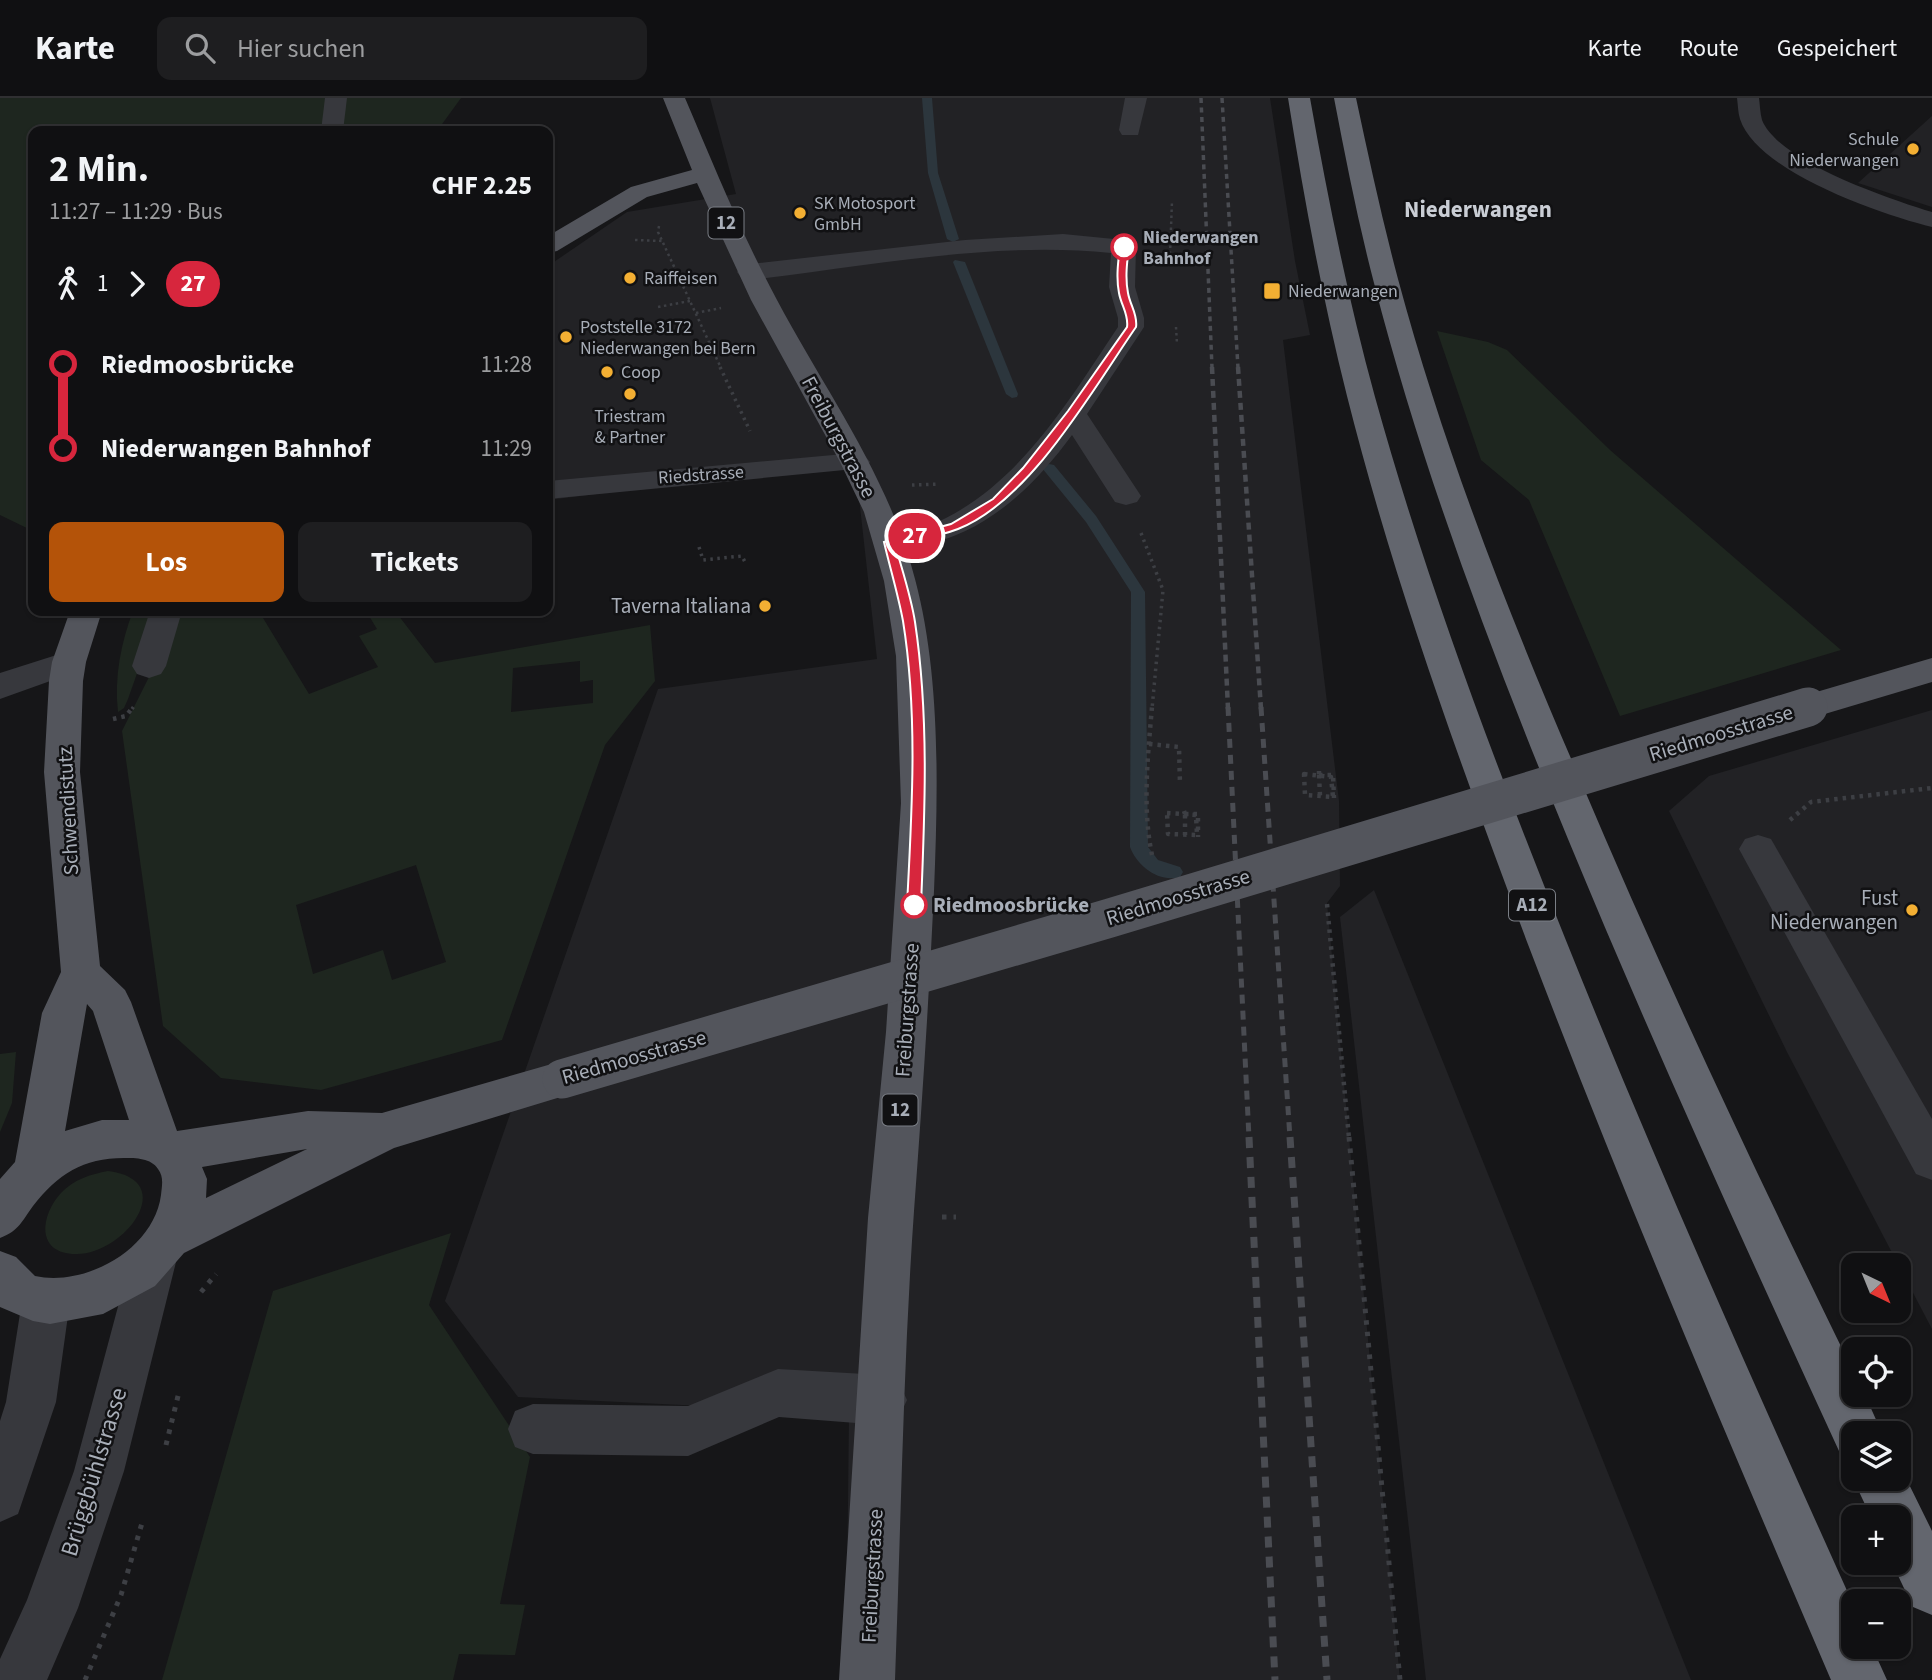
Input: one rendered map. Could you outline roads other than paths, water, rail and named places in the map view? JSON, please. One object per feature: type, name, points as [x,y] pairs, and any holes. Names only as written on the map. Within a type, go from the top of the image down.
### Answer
[{"type":"highway","name":"A12","points":[[1299,98],[1324,245],[1359,393],[1409,562],[1472,746],[1560,976],[1685,1282],[1859,1680]]},
{"type":"highway","points":[[1345,98],[1376,247],[1407,357],[1449,489],[1508,647],[1591,850],[1706,1114],[1851,1421]]},
{"type":"highway","points":[[1911,1545],[1932,1588]]},
{"type":"main road","name":"Freiburgstrasse","points":[[674,98],[750,272],[855,462],[879,512],[900,580],[914,656],[919,803],[907,1032],[891,1218],[867,1680]]},
{"type":"main road","points":[[553,243],[639,192],[705,174]]},
{"type":"main road","name":"Schwendistutz","points":[[13,1195],[63,1013],[81,972],[62,772],[69,662],[84,616]]},
{"type":"main road","name":"Riedmoosstrasse","points":[[13,1285],[73,1301],[102,1293],[130,1278],[163,1247],[383,1132],[1097,922],[1932,670]]},
{"type":"main road","points":[[81,972],[111,1002],[143,1101],[166,1148],[185,1175],[186,1190],[182,1213],[163,1247]]},
{"type":"main road","name":"Riedmoosstrasse","points":[[166,1148],[308,1130],[383,1132]]},
{"type":"main road","points":[[13,1195],[65,1152],[96,1140],[120,1136],[141,1137],[166,1148]]},
{"type":"street","points":[[333,126],[336,98]]},
{"type":"street","points":[[1130,130],[1136,98]]},
{"type":"street","points":[[1748,98],[1747,105],[1752,122],[1764,139],[1799,167],[1842,188],[1932,220]]},
{"type":"street","points":[[750,272],[1008,244],[1063,241],[1124,247],[1121,276],[1123,295],[1133,322],[1072,414],[1026,471],[997,501],[954,526],[889,542]]},
{"type":"street","points":[[1072,414],[1126,496]]},
{"type":"street","name":"Riedstrasse","points":[[553,489],[855,462]]},
{"type":"street","points":[[149,666],[164,616]]},
{"type":"street","points":[[12,681],[69,662]]},
{"type":"street","points":[[1758,849],[1932,1160]]},
{"type":"street","name":"Brüggbühlstrasse","points":[[19,1680],[51,1608],[99,1471],[163,1247]]},
{"type":"street","points":[[0,1496],[31,1402],[13,1285]]},
{"type":"street","points":[[533,1429],[688,1431],[778,1393],[881,1400]]},
{"type":"waterway","points":[[927,98],[933,173],[953,239]]},
{"type":"waterway","points":[[959,262],[1012,394]]},
{"type":"waterway","points":[[1049,468],[1091,519],[1138,592],[1139,847],[1152,865],[1174,872]]},
{"type":"railway","points":[[1201,98],[1212,368]]},
{"type":"railway","points":[[1222,98],[1238,368]]},
{"type":"railway","points":[[1212,367],[1228,709]]},
{"type":"railway","points":[[1238,367],[1261,709]]},
{"type":"railway","points":[[1228,707],[1249,1138]]},
{"type":"railway","points":[[1261,707],[1290,1138]]},
{"type":"railway","points":[[1249,1137],[1275,1680]]},
{"type":"railway","points":[[1290,1137],[1327,1680]]},
{"type":"place","name":"Schule Niederwangen","points":[[1913,149]]},
{"type":"place","name":"SK Motosport GmbH","points":[[800,213]]},
{"type":"place","name":"Niederwangen Bahnhof","points":[[1124,247]]},
{"type":"place","name":"Raiffeisen","points":[[630,278]]},
{"type":"place","name":"Niederwangen","points":[[1272,291]]},
{"type":"place","name":"Poststelle 3172 Niederwangen bei Bern","points":[[566,337]]},
{"type":"place","name":"Coop","points":[[607,372]]},
{"type":"place","name":"Triestram & Partner","points":[[630,394]]},
{"type":"place","name":"Taverna Italiana","points":[[765,606]]},
{"type":"place","name":"Riedmoosbrücke","points":[[914,905]]},
{"type":"place","name":"Fust Niederwangen","points":[[1912,910]]},
{"type":"district","name":"Niederwangen","points":[[1478,209]]}]
